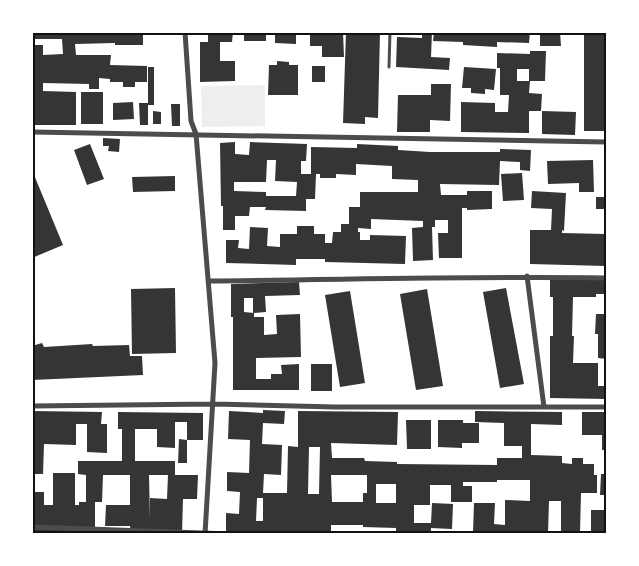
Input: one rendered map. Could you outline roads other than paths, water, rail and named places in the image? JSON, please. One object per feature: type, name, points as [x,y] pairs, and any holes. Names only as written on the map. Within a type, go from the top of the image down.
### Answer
[{"type":"street","points":[[185,32],[191,121],[196,134],[216,363],[205,533]]},
{"type":"street","points":[[32,132],[606,142]]},
{"type":"street","points":[[208,281],[527,276],[606,278]]},
{"type":"street","points":[[527,276],[544,407]]},
{"type":"street","points":[[32,406],[212,404],[335,407],[606,407]]},
{"type":"street","points":[[32,527],[230,534]]},
{"type":"lane","points":[[389,67],[390,32]]}]
